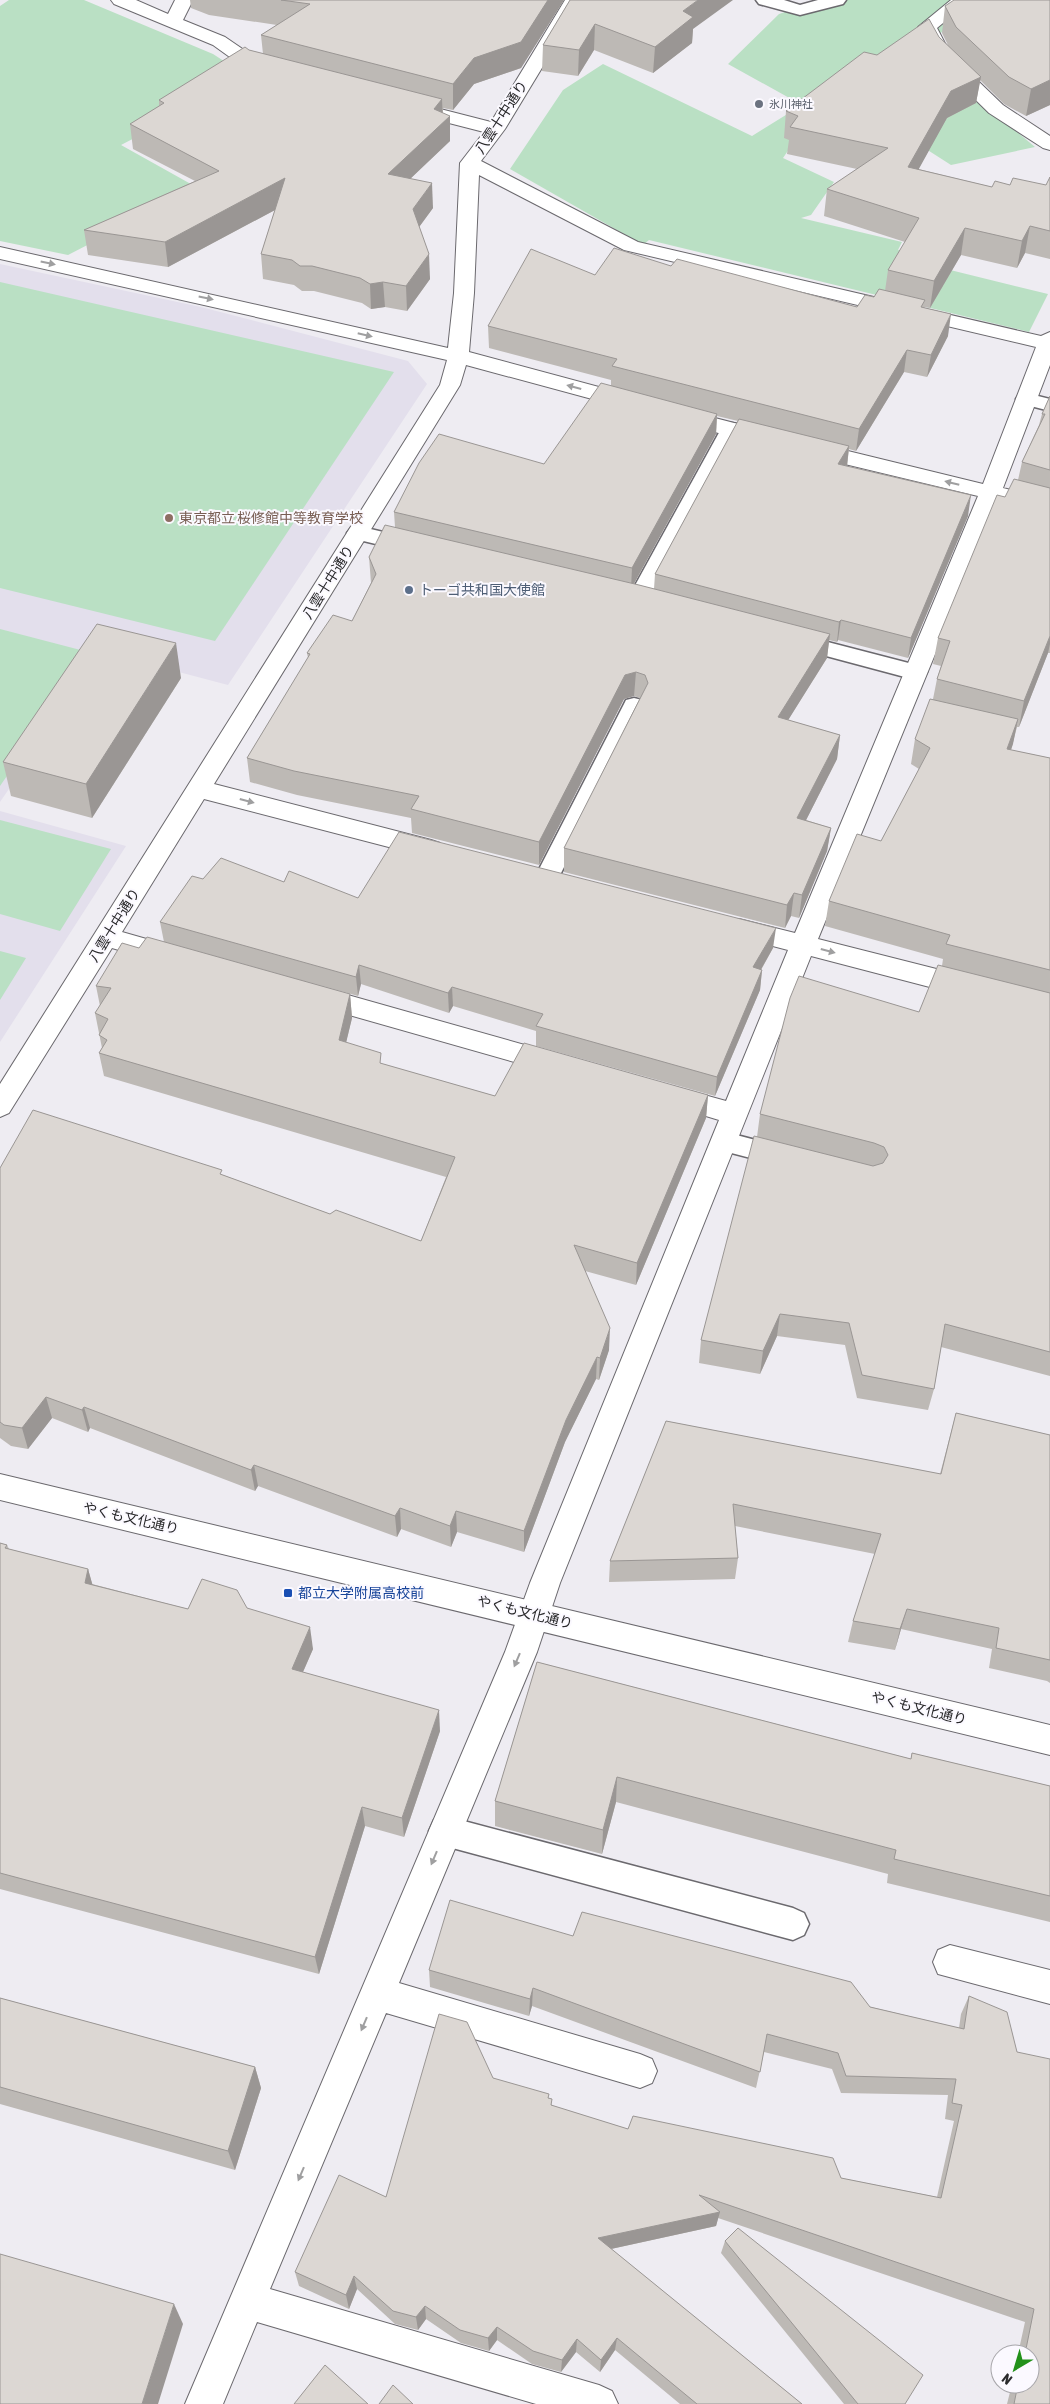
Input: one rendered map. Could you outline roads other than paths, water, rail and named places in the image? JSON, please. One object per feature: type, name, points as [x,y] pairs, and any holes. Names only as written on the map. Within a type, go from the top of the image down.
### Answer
[{"type":"street","points":[[120,0],[219,41],[259,69],[288,76]]},
{"type":"street","points":[[172,22],[184,0]]},
{"type":"street","name":"八雲十中通り","points":[[0,1106],[200,789],[450,385],[458,356],[464,293],[470,163],[496,129],[574,0]]},
{"type":"street","points":[[962,0],[927,27],[943,58],[996,109],[1050,144]]},
{"type":"street","points":[[392,102],[496,129]]},
{"type":"street","points":[[204,2404],[521,1652],[534,1614],[803,944],[910,710],[916,672],[990,493],[1038,402],[1049,341],[631,246],[470,163]]},
{"type":"street","points":[[0,253],[458,356],[652,409],[1050,507]]},
{"type":"street","points":[[200,789],[450,854]]},
{"type":"street","points":[[718,922],[993,994]]},
{"type":"street","points":[[106,937],[202,964]]},
{"type":"street","points":[[297,991],[573,1069]]},
{"type":"street","points":[[650,1090],[735,1114]]},
{"type":"street","name":"やくも文化通り","points":[[0,1487],[534,1614],[1050,1740]]},
{"type":"street","points":[[950,1962],[1050,1987]]},
{"type":"street","points":[[377,1993],[640,2071]]},
{"type":"street","points":[[248,2301],[599,2404]]},
{"type":"lane","points":[[765,0],[800,10],[837,0]]},
{"type":"lane","points":[[638,600],[731,429]]},
{"type":"lane","points":[[358,533],[435,552]]},
{"type":"lane","points":[[772,635],[916,672]]},
{"type":"lane","points":[[546,878],[634,706]]},
{"type":"lane","points":[[725,1142],[811,1164]]},
{"type":"lane","points":[[446,1831],[793,1924]]},
{"type":"place","name":"氷川神社","points":[[759,104]]},
{"type":"place","name":"東京都立 桜修館中等教育学校","points":[[169,518]]},
{"type":"place","name":"トーゴ共和国大使館","points":[[409,590]]},
{"type":"place","name":"都立大学附属高校前","points":[[288,1593]]}]
